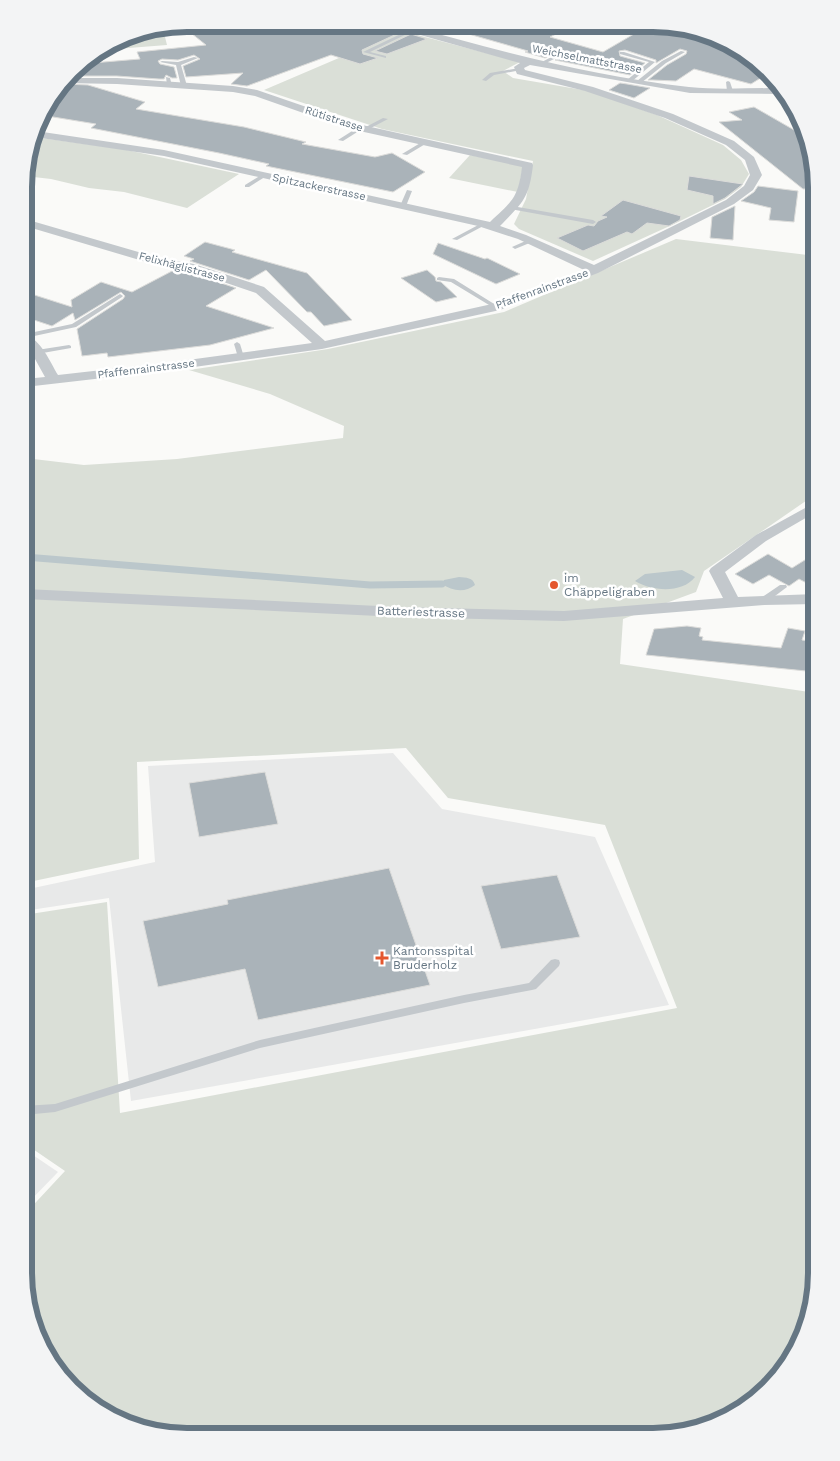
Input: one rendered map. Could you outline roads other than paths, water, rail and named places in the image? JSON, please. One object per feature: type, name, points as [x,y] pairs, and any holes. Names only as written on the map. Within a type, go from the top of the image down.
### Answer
[{"type":"street","name":"Weichselmattstrasse","points":[[421,32],[530,65],[690,90],[729,86],[773,91]]},
{"type":"street","name":"Pfaffenrainstrasse","points":[[32,382],[241,357],[322,345],[496,307],[594,270],[730,202],[749,188],[756,175],[750,159],[730,143],[669,116],[625,101],[589,89],[520,72],[530,65]]},
{"type":"street","name":"Rütistrasse","points":[[75,81],[169,81],[184,86],[233,89],[257,93],[362,129],[528,165],[525,188],[512,208],[489,225]]},
{"type":"street","name":"Spitzackerstrasse","points":[[42,135],[164,153],[489,225],[530,240],[594,270]]},
{"type":"street","name":"Felixhäglistrasse","points":[[32,224],[157,261],[190,268],[260,290],[322,345]]},
{"type":"street","points":[[32,346],[54,380]]},
{"type":"street","points":[[733,603],[718,572],[761,538],[808,511]]},
{"type":"street","name":"Batteriestrasse","points":[[32,594],[390,612],[564,616],[764,600],[808,599]]},
{"type":"lane","points":[[435,37],[443,32]]},
{"type":"lane","points":[[384,57],[365,52],[408,33]]},
{"type":"lane","points":[[634,82],[683,52]]},
{"type":"lane","points":[[484,80],[492,74],[530,65],[562,53],[572,55]]},
{"type":"lane","points":[[622,54],[653,62],[634,82]]},
{"type":"lane","points":[[162,62],[178,64],[196,58]]},
{"type":"lane","points":[[178,64],[184,86]]},
{"type":"lane","points":[[341,140],[384,119]]},
{"type":"lane","points":[[405,154],[424,143]]},
{"type":"lane","points":[[247,186],[265,175]]},
{"type":"lane","points":[[404,206],[409,191]]},
{"type":"lane","points":[[512,208],[593,222]]},
{"type":"lane","points":[[455,239],[489,225]]},
{"type":"lane","points":[[515,248],[530,240]]},
{"type":"lane","points":[[439,279],[452,280],[496,307]]},
{"type":"lane","points":[[32,335],[74,326],[120,296]]},
{"type":"lane","points":[[237,344],[241,357]]},
{"type":"lane","points":[[37,352],[69,347]]},
{"type":"lane","points":[[764,600],[783,587]]},
{"type":"lane","points":[[32,1110],[55,1108],[260,1044],[464,998],[532,986],[554,963]]},
{"type":"waterway","points":[[32,558],[370,585],[442,584]]},
{"type":"place","name":"im Chäppeligraben","points":[[554,585]]},
{"type":"place","name":"Kantonsspital Bruderholz","points":[[382,958]]}]
